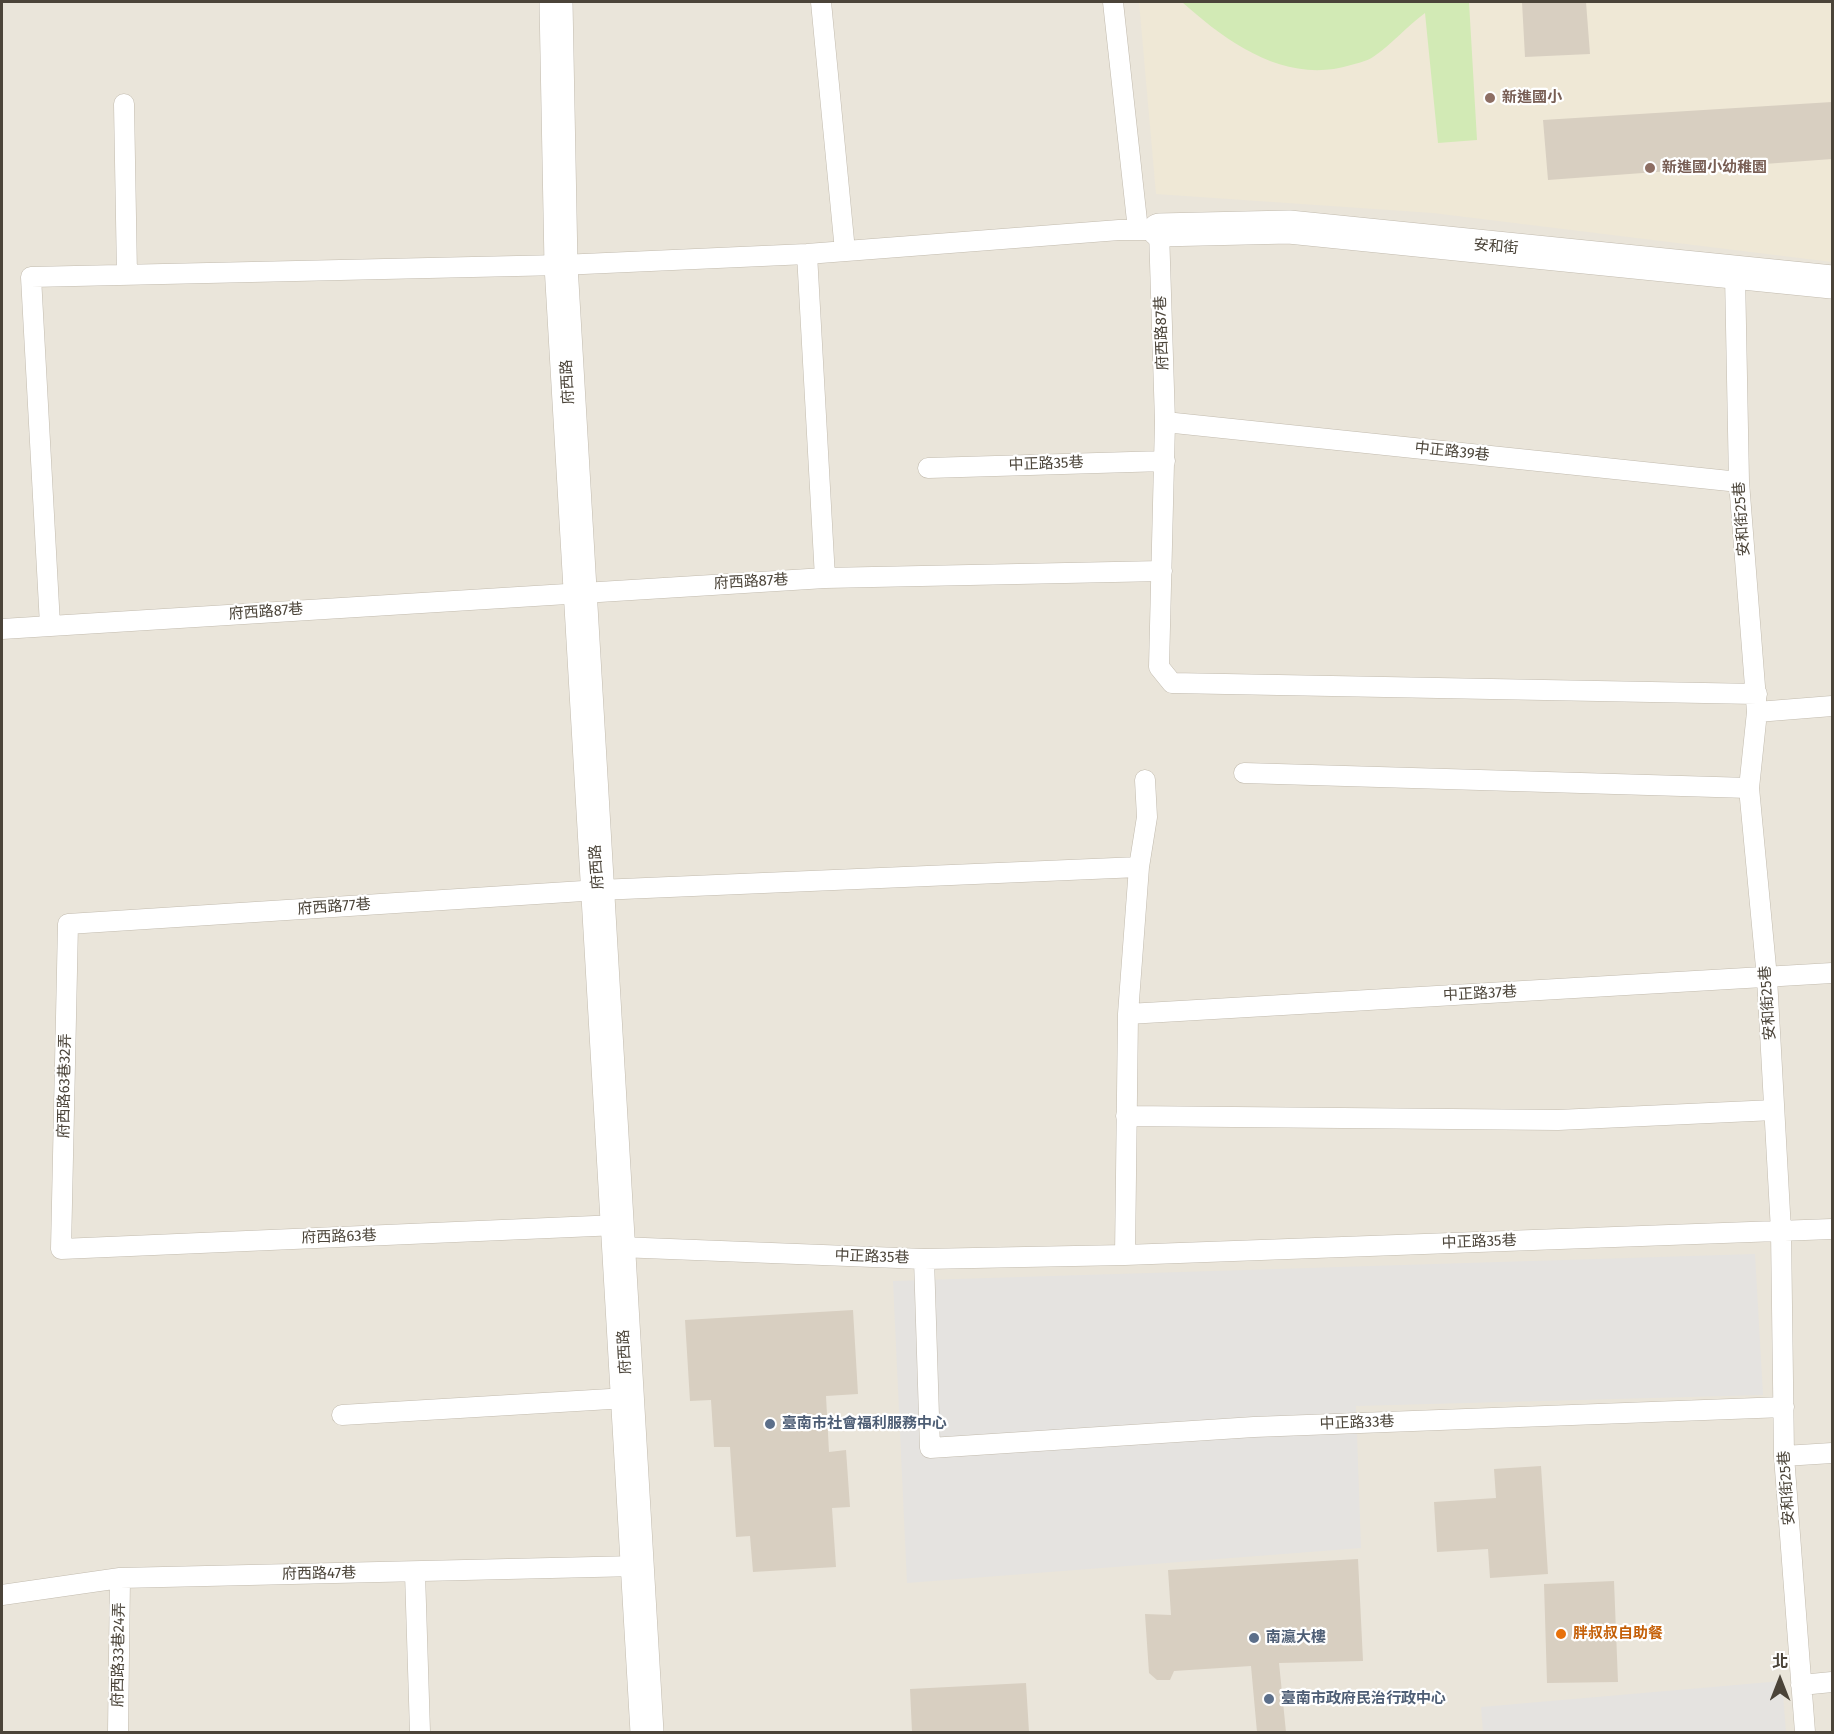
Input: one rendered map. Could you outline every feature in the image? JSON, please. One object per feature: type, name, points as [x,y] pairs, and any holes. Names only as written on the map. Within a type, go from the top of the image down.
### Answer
[{"type":"street","name":"府西路","points":[[556,2],[561,265],[647,1732]]},
{"type":"street","name":"安和街","points":[[1149,230],[1289,227],[1559,252],[1735,274],[1833,282]]},
{"type":"lane","points":[[821,2],[845,251]]},
{"type":"lane","name":"府西路87巷","points":[[2,629],[825,578],[1162,571],[1165,422],[1149,230],[1113,2]]},
{"type":"lane","points":[[124,104],[127,274]]},
{"type":"lane","points":[[50,625],[31,277],[561,265],[807,254],[1149,230]]},
{"type":"lane","points":[[807,254],[825,578]]},
{"type":"lane","name":"安和街25巷","points":[[1735,274],[1739,482],[1757,703],[1749,788],[1767,978],[1781,1231],[1784,1456],[1805,1732]]},
{"type":"lane","name":"中正路39巷","points":[[1165,422],[1739,482]]},
{"type":"lane","name":"中正路35巷","points":[[928,468],[1165,461]]},
{"type":"lane","points":[[1162,571],[1160,667],[1172,682],[1833,706]]},
{"type":"lane","points":[[1244,773],[1749,788]]},
{"type":"lane","points":[[1125,1255],[1128,1014],[1138,867],[1147,817],[1145,780]]},
{"type":"lane","name":"府西路77巷","points":[[68,924],[599,890],[1138,867]]},
{"type":"lane","name":"府西路63巷32弄","points":[[61,1249],[68,924]]},
{"type":"lane","name":"中正路37巷","points":[[1128,1014],[1833,973]]},
{"type":"lane","points":[[1126,1116],[1558,1120],[1774,1110]]},
{"type":"lane","name":"中正路35巷","points":[[618,1236],[924,1259],[1125,1255],[1833,1229]]},
{"type":"lane","name":"府西路63巷","points":[[61,1249],[618,1236]]},
{"type":"lane","name":"中正路33巷","points":[[924,1259],[930,1448],[1254,1427],[1784,1407]]},
{"type":"lane","points":[[342,1415],[627,1398]]},
{"type":"lane","points":[[1784,1456],[1833,1453]]},
{"type":"lane","name":"府西路47巷","points":[[2,1595],[120,1578],[415,1573],[637,1566]]},
{"type":"lane","points":[[415,1573],[420,1732]]},
{"type":"lane","name":"府西路33巷24弄","points":[[118,1732],[120,1578]]},
{"type":"lane","points":[[1801,1685],[1833,1682]]},
{"type":"shaded area","points":[[2,2],[1832,2],[1832,1732],[2,1732]]},
{"type":"shaded area","name":"新進國小","points":[[1139,2],[1832,2],[1832,262],[1433,213],[1156,194]]},
{"type":"shaded area","points":[[1755,1254],[1763,1395],[1356,1406],[1361,1548],[907,1583],[893,1281]]},
{"type":"shaded area","points":[[1782,1681],[1786,1732],[1483,1732],[1481,1707]]},
{"type":"green space","points":[[1182,2],[1469,2],[1477,140],[1438,143],[1425,13],[1368,60],[1327,70],[1304,69],[1281,65],[1259,56],[1219,32]]},
{"type":"building","points":[[1522,2],[1586,2],[1590,54],[1525,57]]},
{"type":"building","points":[[1832,102],[1832,159],[1548,180],[1543,120]]},
{"type":"building","name":"臺南市社會福利服務中心","points":[[853,1310],[858,1394],[826,1396],[829,1452],[846,1450],[850,1507],[832,1508],[836,1567],[753,1572],[750,1536],[736,1537],[730,1447],[714,1447],[711,1400],[690,1401],[685,1320]]},
{"type":"building","points":[[1541,1466],[1548,1574],[1490,1578],[1488,1549],[1437,1552],[1434,1502],[1496,1498],[1494,1469]]},
{"type":"building","name":"南瀛大樓","points":[[1358,1559],[1363,1661],[1279,1663],[1286,1732],[1257,1732],[1251,1666],[1174,1671],[1170,1680],[1157,1680],[1149,1673],[1145,1614],[1171,1615],[1168,1570]]},
{"type":"building","points":[[1614,1581],[1618,1682],[1547,1683],[1544,1584]]},
{"type":"building","points":[[1026,1683],[1029,1732],[912,1732],[910,1689]]},
{"type":"place","name":"新進國小","points":[[1490,98]]},
{"type":"place","name":"新進國小幼稚園","points":[[1650,168]]},
{"type":"place","name":"臺南市社會福利服務中心","points":[[770,1424]]},
{"type":"place","name":"胖叔叔自助餐","points":[[1561,1634]]},
{"type":"place","name":"南瀛大樓","points":[[1254,1638]]},
{"type":"place","name":"臺南市政府民治行政中心","points":[[1269,1699]]}]
